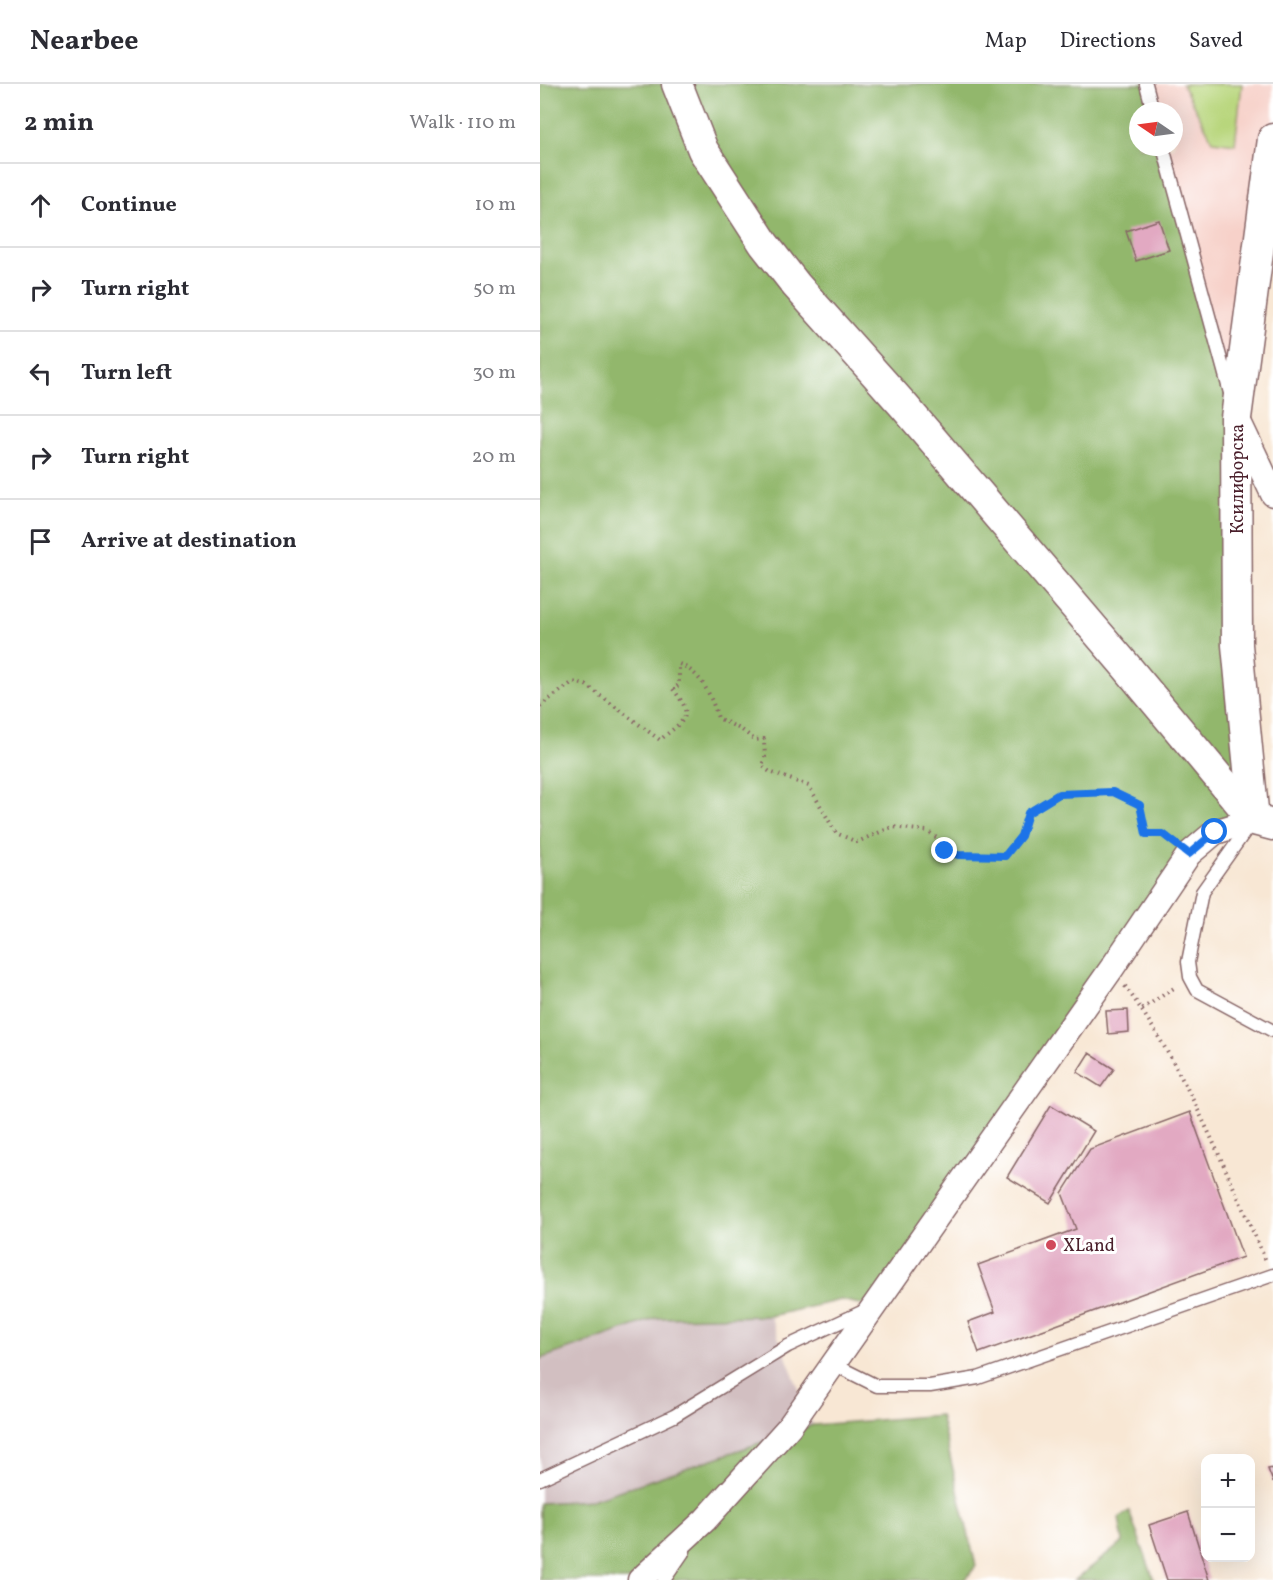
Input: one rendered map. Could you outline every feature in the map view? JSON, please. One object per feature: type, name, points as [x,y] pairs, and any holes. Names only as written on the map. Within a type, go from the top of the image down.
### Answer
[{"type":"street","points":[[640,1580],[705,1520],[789,1427],[1112,968],[1189,854],[1215,832],[1263,822],[1125,665],[904,406],[796,285],[764,244],[703,150],[677,84]]},
{"type":"street","name":"Ксилифорска","points":[[1263,822],[1237,645],[1236,418],[1273,139]]},
{"type":"street","points":[[1236,418],[1273,494]]},
{"type":"lane","points":[[1146,84],[1151,102]]},
{"type":"lane","points":[[1165,156],[1236,418]]},
{"type":"lane","points":[[1263,822],[1202,892],[1188,962],[1190,977],[1197,990],[1273,1031]]},
{"type":"lane","points":[[833,1364],[878,1386],[930,1386],[978,1378],[1272,1275]]},
{"type":"lane","points":[[540,1479],[674,1416],[788,1346],[873,1307]]},
{"type":"lane","points":[[664,1580],[705,1520]]},
{"type":"path","points":[[540,706],[573,682],[586,685],[660,740],[682,721],[686,712],[685,704],[673,689],[679,685],[679,664],[691,669],[710,694],[718,718],[742,730],[755,740],[764,739],[765,757],[762,766],[770,772],[809,786],[836,832],[857,842],[891,827],[927,831],[937,838],[945,851],[958,855],[1005,856],[1021,836],[1028,813],[1059,794],[1113,792],[1140,805],[1146,834],[1163,834],[1189,854]]},
{"type":"path","points":[[1112,968],[1142,1009],[1196,1103],[1272,1275]]},
{"type":"path","points":[[1142,1009],[1190,977]]},
{"type":"shaded area","points":[[1148,84],[1273,84],[1273,139],[1236,418],[1165,156],[1183,156],[1183,102],[1151,102]]},
{"type":"shaded area","points":[[770,1316],[813,1425],[592,1500],[540,1503],[540,1359],[656,1318]]},
{"type":"green space","points":[[540,84],[1146,84],[1151,102],[1129,102],[1129,156],[1165,156],[1236,418],[1254,820],[1215,832],[873,1307],[841,1300],[770,1316],[656,1318],[540,1359]]},
{"type":"green space","points":[[1182,84],[1242,84],[1235,144],[1213,141]]},
{"type":"green space","points":[[940,1415],[976,1566],[965,1580],[540,1580],[540,1503],[592,1500],[813,1425]]},
{"type":"green space","points":[[1129,1511],[1154,1580],[1075,1580],[1123,1542],[1119,1518]]},
{"type":"building","points":[[1159,220],[1169,250],[1136,261],[1126,231]]},
{"type":"building","points":[[1128,1010],[1129,1032],[1108,1034],[1106,1011]]},
{"type":"building","points":[[1089,1053],[1114,1069],[1101,1087],[1077,1072]]},
{"type":"building","points":[[1051,1105],[1094,1131],[1050,1203],[1007,1177]]},
{"type":"building","points":[[1190,1112],[1243,1257],[979,1353],[968,1322],[995,1312],[978,1265],[1076,1229],[1062,1193],[1090,1149]]},
{"type":"building","points":[[1273,1468],[1273,1482],[1268,1469]]},
{"type":"building","points":[[1188,1512],[1201,1554],[1201,1562],[1203,1562],[1209,1580],[1167,1580],[1149,1525]]},
{"type":"place","name":"XLand","points":[[1051,1245]]},
{"type":"route","points":[[945,851],[958,855],[1005,856],[1021,836],[1028,813],[1059,794],[1113,792],[1140,805],[1146,834],[1163,834],[1189,854],[1215,832]]}]
